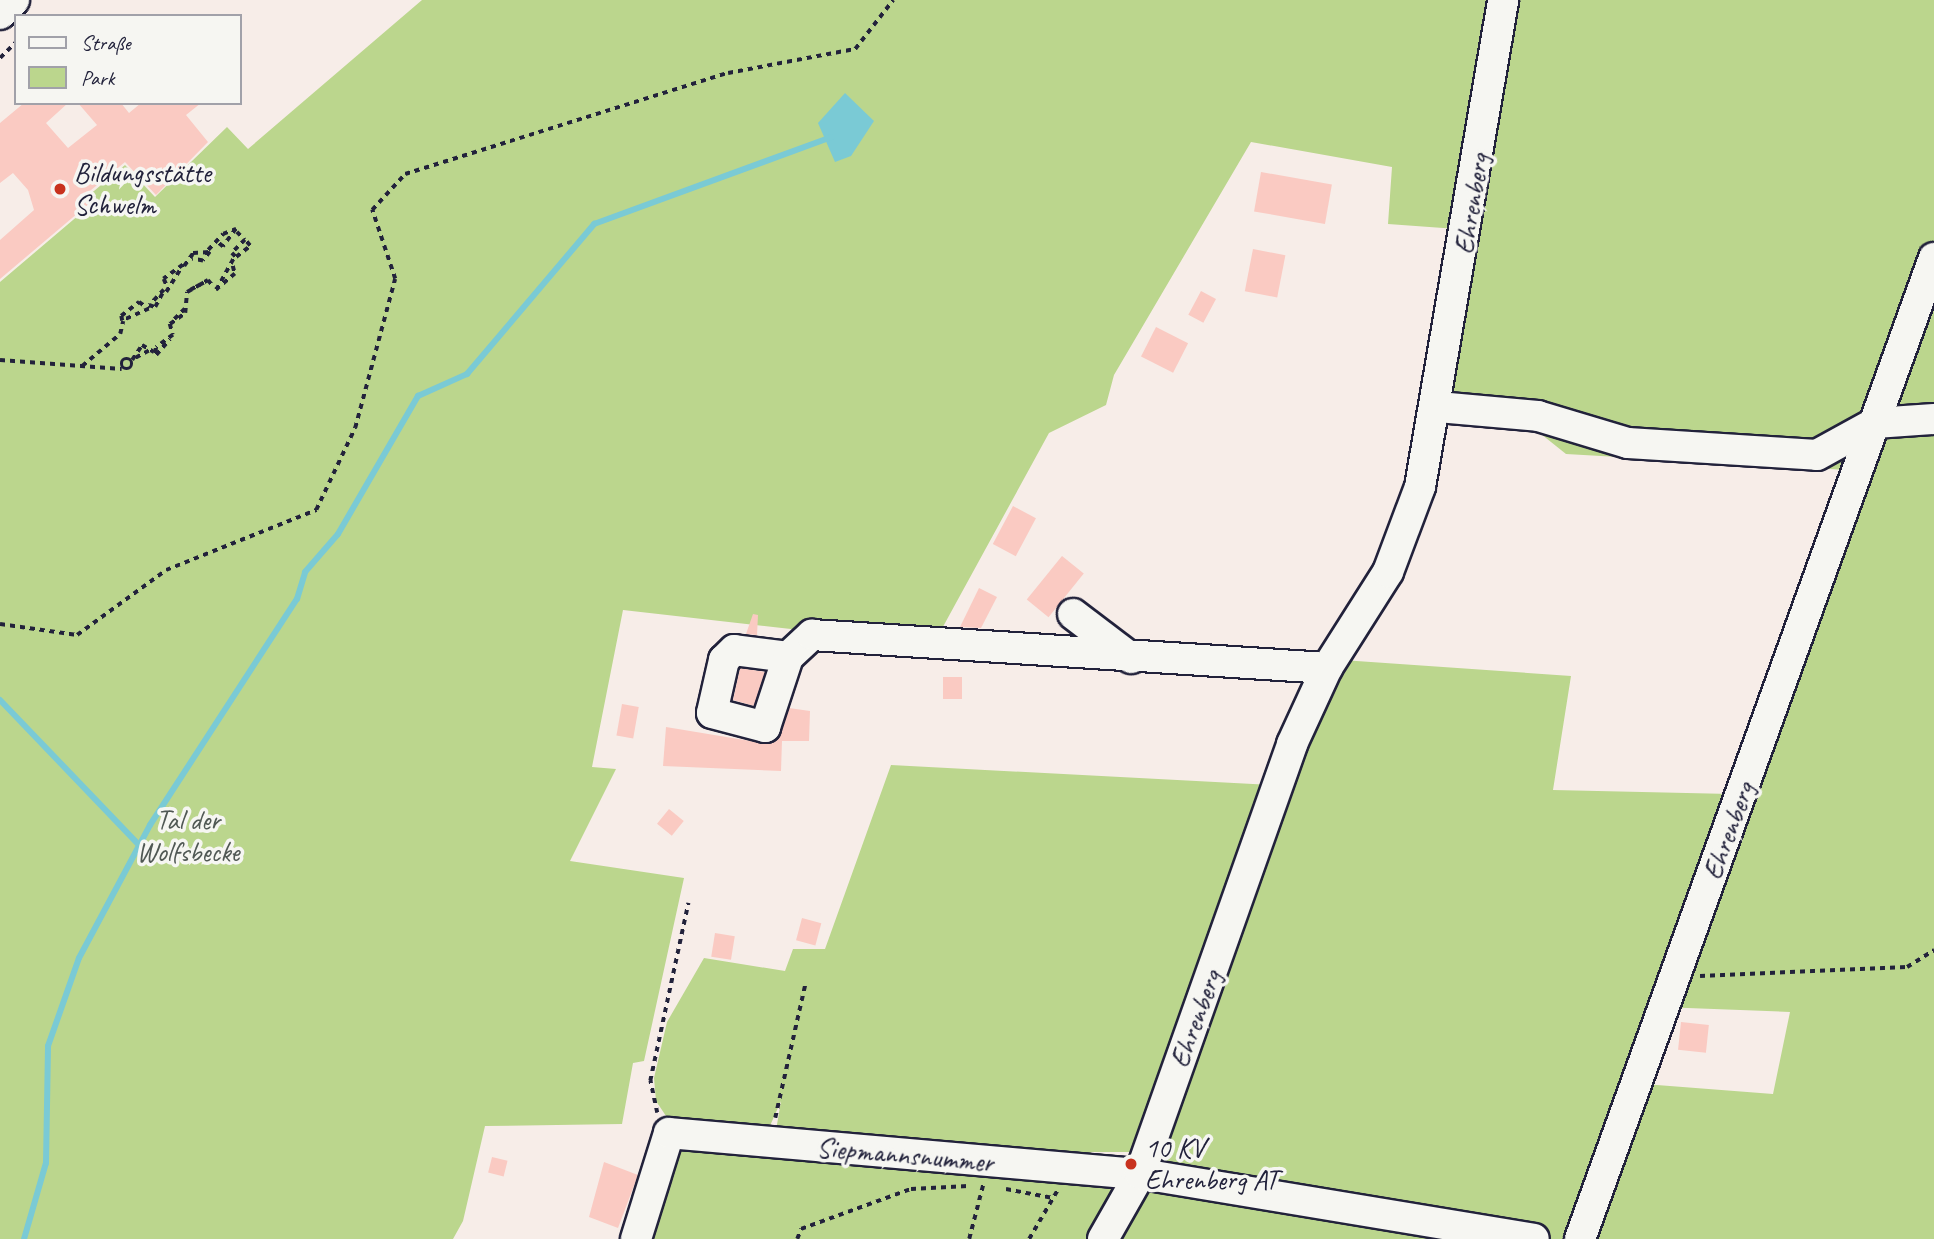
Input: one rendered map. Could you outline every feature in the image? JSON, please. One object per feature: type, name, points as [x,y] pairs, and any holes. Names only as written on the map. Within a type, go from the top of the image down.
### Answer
[{"type":"street","points":[[0,14],[14,0]]},
{"type":"street","name":"Ehrenberg","points":[[1103,1239],[1140,1174],[1292,744],[1327,668],[1388,572],[1420,487],[1438,407],[1503,0]]},
{"type":"street","name":"Ehrenberg","points":[[1580,1239],[1677,977],[1934,258]]},
{"type":"street","points":[[1438,407],[1538,416],[1628,443],[1817,455],[1875,423],[1934,419]]},
{"type":"street","points":[[1073,614],[1135,661]]},
{"type":"street","points":[[788,657],[812,635],[1135,661],[1327,668]]},
{"type":"street","points":[[636,1239],[669,1133]]},
{"type":"street","name":"Siepmannsnummer","points":[[669,1133],[769,1144],[1140,1174]]},
{"type":"street","points":[[1140,1174],[1534,1239]]},
{"type":"path","points":[[0,624],[76,635],[166,570],[316,510],[355,428],[395,279],[372,210],[405,174],[729,73],[855,49],[892,0]]},
{"type":"path","points":[[0,58],[14,44]]},
{"type":"path","points":[[167,286],[164,279],[208,250],[232,228],[249,247],[235,256]]},
{"type":"path","points":[[217,242],[223,247],[237,232]]},
{"type":"path","points":[[132,360],[142,345],[155,352],[170,339],[170,324],[185,309],[187,292],[204,283],[216,290],[235,274],[235,256],[245,240]]},
{"type":"path","points":[[192,259],[205,260],[208,250]]},
{"type":"path","points":[[82,366],[120,334],[123,321],[166,292],[167,286],[184,266]]},
{"type":"path","points":[[213,286],[233,266]]},
{"type":"path","points":[[0,360],[122,369],[149,351]]},
{"type":"path","points":[[669,1133],[650,1082],[688,903]]},
{"type":"path","points":[[1677,977],[1906,967],[1934,950]]},
{"type":"path","points":[[769,1144],[805,985]]},
{"type":"path","points":[[1029,1239],[1070,1168]]},
{"type":"path","points":[[797,1239],[802,1229],[911,1189],[983,1185],[1052,1198]]},
{"type":"path","points":[[969,1239],[983,1185]]},
{"type":"green space","name":"Tal der Wolfsbecke","points":[[422,0],[1934,0],[1934,1239],[1106,1239],[1274,801],[1342,660],[1571,676],[1553,790],[1731,794],[1847,470],[1566,454],[1531,426],[1439,415],[1457,229],[1388,224],[1392,167],[1251,142],[1114,375],[1106,405],[1049,433],[933,645],[623,610],[592,767],[616,769],[570,861],[684,878],[644,1061],[633,1063],[622,1124],[485,1126],[463,1221],[453,1239],[0,1239],[0,282],[93,203],[88,196],[125,165],[155,197],[227,127],[248,149]],"holes":[[[1661,1007],[1790,1012],[1773,1094],[1631,1083]]]},
{"type":"green space","points":[[891,765],[1272,785],[1145,1152],[1091,1152],[1087,1165],[1126,1182],[1095,1239],[645,1239],[673,1139],[773,1148],[781,1101],[765,1137],[670,1122],[656,1101],[654,1078],[667,1022],[704,958],[785,971],[793,949],[825,949]]},
{"type":"water","points":[[845,93],[874,121],[851,156],[835,162],[818,123]]},
{"type":"building","name":"Bildungsstätte Schwelm","points":[[22,105],[66,105],[46,123],[68,148],[97,125],[80,105],[123,105],[129,113],[139,105],[198,105],[186,115],[208,142],[156,195],[125,162],[85,195],[91,202],[0,279],[0,240],[34,210],[28,190],[13,173],[0,183],[0,123]]},
{"type":"building","points":[[1261,172],[1332,185],[1325,224],[1254,211]]},
{"type":"building","points":[[1253,249],[1285,255],[1277,298],[1245,291]]},
{"type":"building","points":[[1201,291],[1216,299],[1203,323],[1188,315]]},
{"type":"building","points":[[1156,327],[1188,343],[1173,373],[1141,356]]},
{"type":"building","points":[[1013,506],[1036,518],[1016,556],[993,544]]},
{"type":"building","points":[[1062,556],[1084,574],[1049,617],[1027,600]]},
{"type":"building","points":[[979,588],[997,597],[981,628],[960,627]]},
{"type":"building","points":[[753,614],[758,615],[757,635],[746,634]]},
{"type":"building","points":[[740,668],[765,672],[754,706],[733,700]]},
{"type":"building","points":[[943,677],[962,677],[962,699],[943,699]]},
{"type":"building","points":[[622,704],[639,707],[633,738],[616,736]]},
{"type":"building","points":[[789,708],[810,711],[809,741],[782,741],[781,771],[663,766],[666,727],[769,744],[781,733]]},
{"type":"building","points":[[669,809],[684,821],[672,836],[657,824]]},
{"type":"building","points":[[802,918],[821,923],[815,945],[796,940]]},
{"type":"building","points":[[715,933],[735,936],[731,960],[711,957]]},
{"type":"building","points":[[1681,1022],[1709,1025],[1706,1053],[1678,1050]]},
{"type":"building","points":[[492,1157],[508,1161],[504,1176],[488,1173]]},
{"type":"building","points":[[604,1162],[638,1175],[618,1228],[589,1217]]},
{"type":"waterway","points":[[24,1239],[46,1163],[48,1046],[79,958],[150,825],[297,599],[305,572],[338,534],[418,396],[467,374],[594,224],[832,137]]},
{"type":"waterway","points":[[0,700],[139,845]]},
{"type":"place","name":"Bildungsstätte Schwelm","points":[[60,189]]},
{"type":"place","name":"10 KV Ehrenberg AT","points":[[1131,1164]]}]
